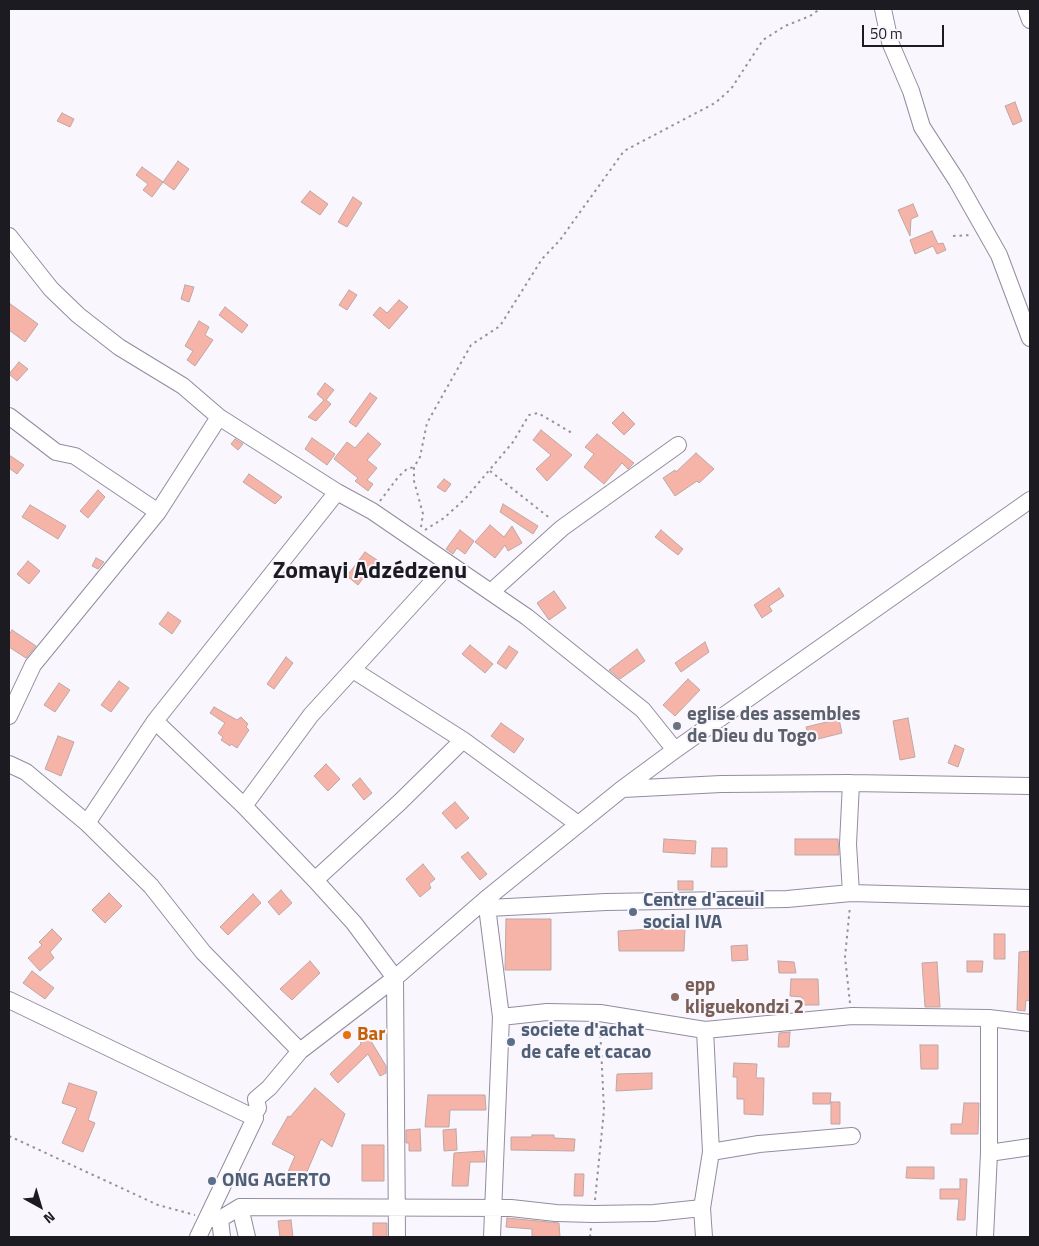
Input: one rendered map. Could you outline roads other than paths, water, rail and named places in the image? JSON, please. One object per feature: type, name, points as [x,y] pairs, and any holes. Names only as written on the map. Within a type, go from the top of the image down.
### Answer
[{"type":"street","points":[[883,9],[890,42],[912,91],[922,127],[966,196],[999,255],[1030,338]]},
{"type":"street","points":[[1026,9],[1030,20]]},
{"type":"street","points":[[9,236],[51,288],[78,315],[119,347],[183,386],[219,416],[337,492],[372,511],[527,618],[644,710],[674,750]]},
{"type":"street","points":[[9,416],[56,452],[75,456],[158,512]]},
{"type":"street","points":[[9,716],[33,665],[158,512],[219,416]]},
{"type":"street","points":[[491,592],[562,528],[678,445]]},
{"type":"street","points":[[87,823],[155,722],[337,492]]},
{"type":"street","points":[[198,1237],[214,1219],[255,1118],[256,1099],[269,1088],[300,1051],[395,978],[622,789],[674,750],[1030,500]]},
{"type":"street","points":[[244,806],[311,715],[448,565]]},
{"type":"street","points":[[353,670],[463,740],[578,824]]},
{"type":"street","points":[[155,722],[244,806],[316,880],[354,923],[395,978],[397,1237]]},
{"type":"street","points":[[316,880],[463,740]]},
{"type":"street","points":[[9,764],[26,772],[87,823],[151,886],[203,952],[300,1051]]},
{"type":"street","points":[[622,789],[721,784],[851,783],[1030,786]]},
{"type":"street","points":[[851,783],[848,844],[851,894]]},
{"type":"street","points":[[487,903],[787,899],[851,894],[1030,898]]},
{"type":"street","points":[[487,903],[501,1017],[492,1237]]},
{"type":"street","points":[[9,1000],[255,1118]]},
{"type":"street","points":[[501,1017],[547,1012],[600,1013],[705,1030],[852,1016],[989,1018],[1030,1023]]},
{"type":"street","points":[[985,1237],[989,1153],[989,1018]]},
{"type":"street","points":[[704,1237],[702,1208],[711,1152],[705,1030]]},
{"type":"street","points":[[711,1152],[759,1144],[852,1136]]},
{"type":"street","points":[[989,1153],[1030,1147]]},
{"type":"street","points":[[214,1219],[240,1207],[398,1206],[494,1208],[593,1214],[654,1213],[702,1208]]},
{"type":"street","points":[[240,1207],[247,1237]]},
{"type":"street","points":[[214,1219],[222,1237]]},
{"type":"place","name":"eglise des assembles de Dieu du Togo","points":[[677,726]]},
{"type":"place","name":"Centre d'aceuil social IVA","points":[[633,912]]},
{"type":"place","name":"epp kliguekondzi 2","points":[[675,997]]},
{"type":"place","name":"Bar","points":[[347,1035]]},
{"type":"place","name":"societe d'achat de cafe et cacao","points":[[511,1042]]},
{"type":"place","name":"ONG AGERTO","points":[[212,1181]]},
{"type":"district","name":"Zomayi Adzédzenu","points":[[370,572]]}]
